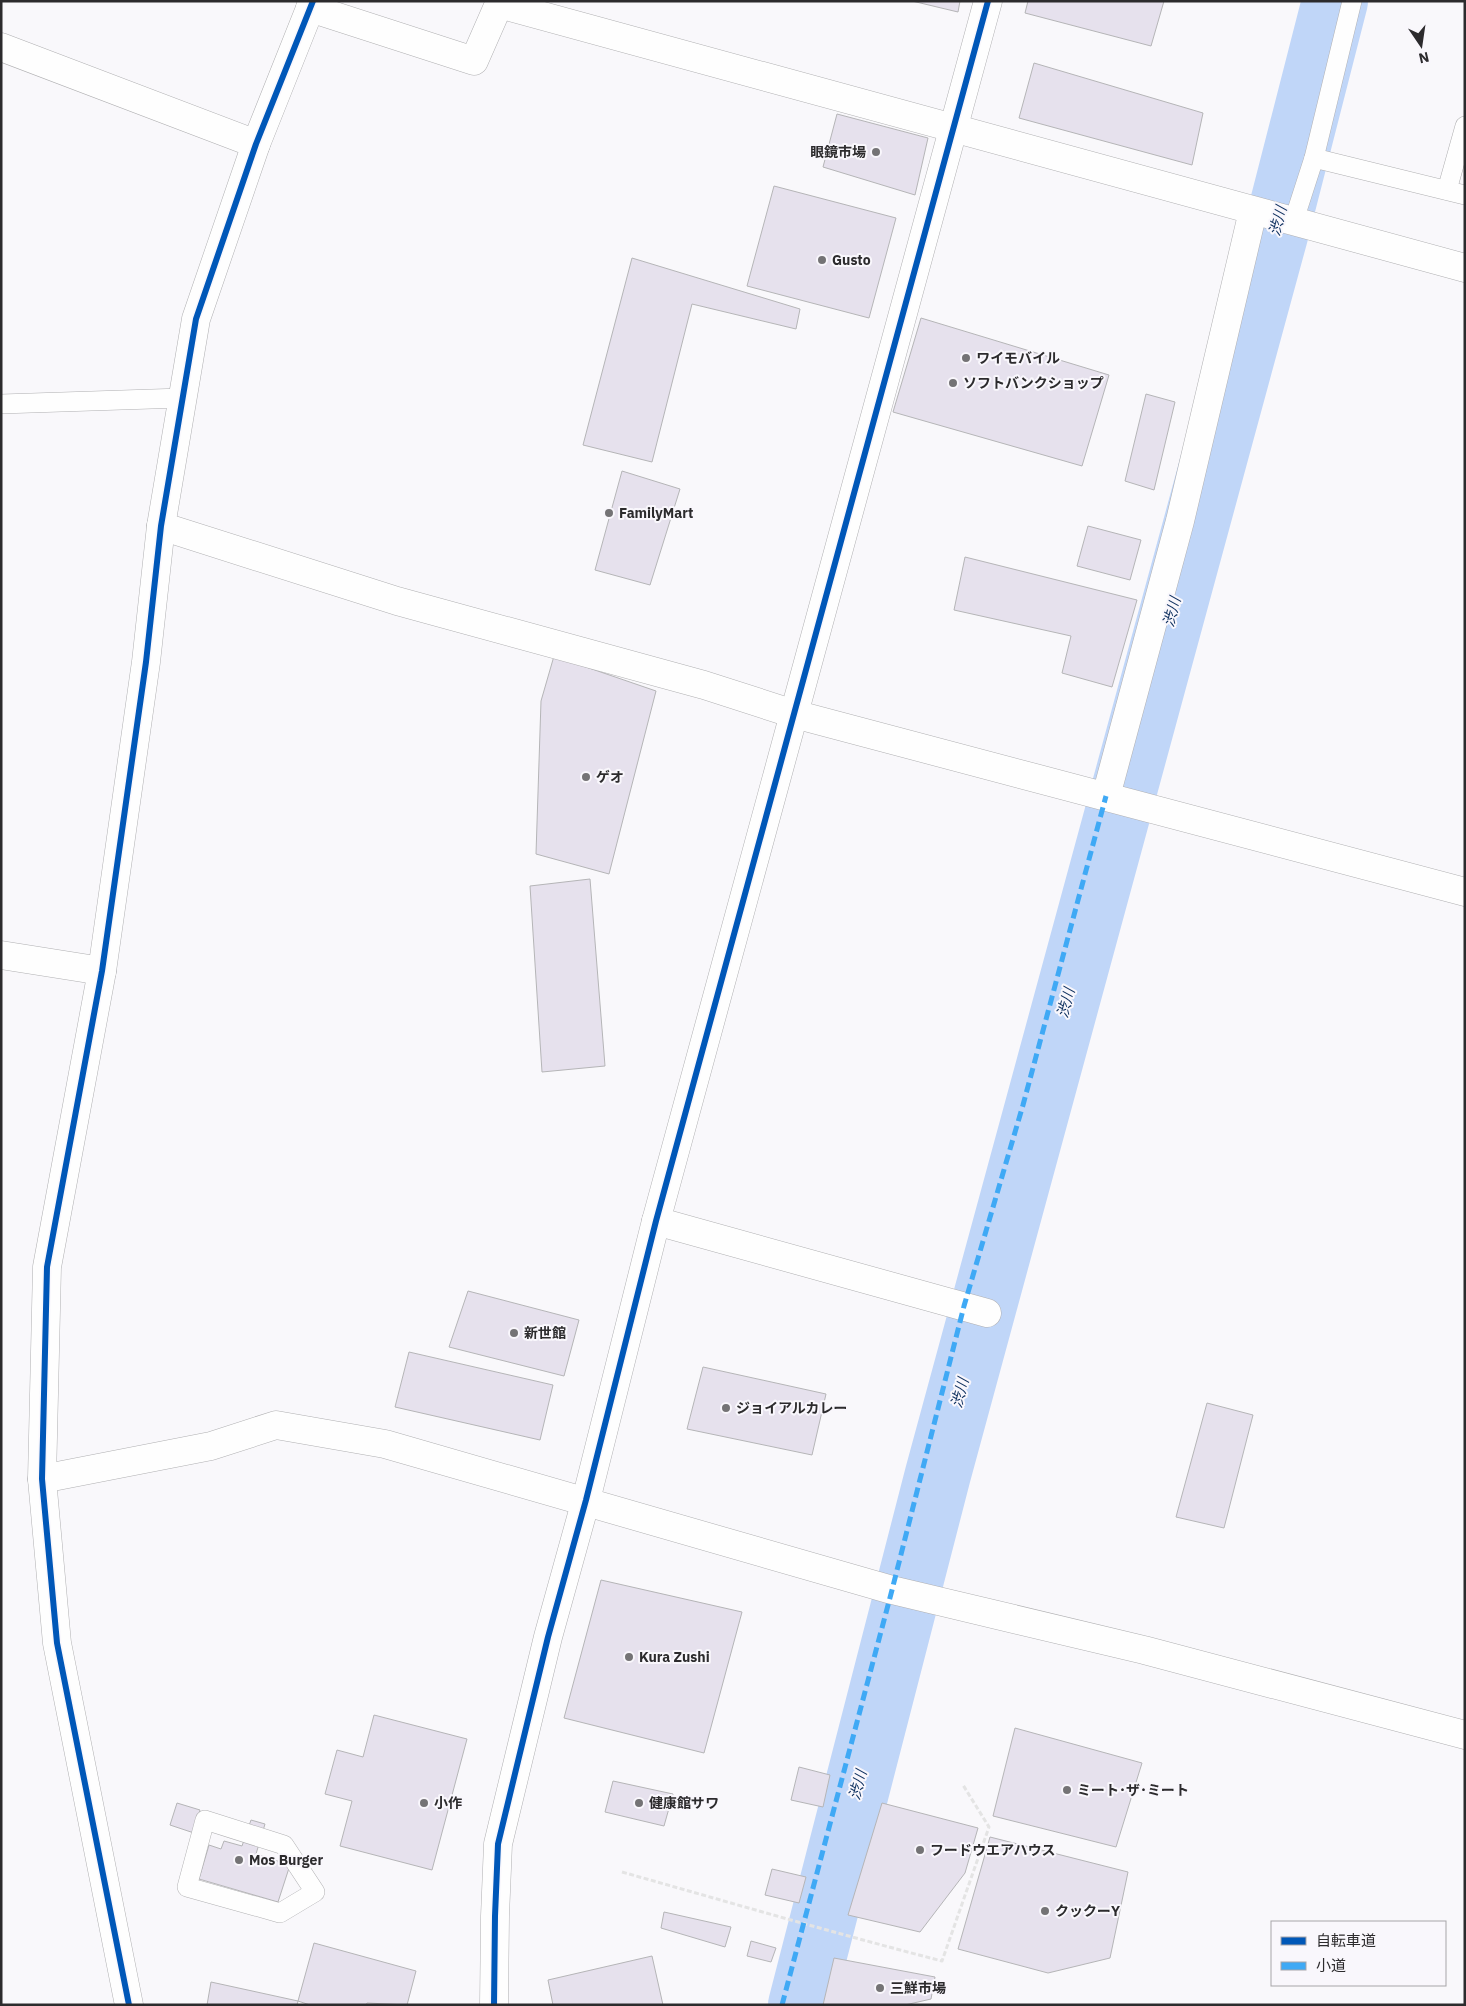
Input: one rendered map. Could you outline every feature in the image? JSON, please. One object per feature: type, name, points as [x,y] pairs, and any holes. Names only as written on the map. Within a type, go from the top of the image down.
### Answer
[{"type":"street","points":[[494,2005],[498,1844],[548,1637],[586,1500],[656,1220],[988,1]]},
{"type":"street","points":[[129,2005],[57,1643],[42,1479],[47,1267],[102,971],[146,662],[160,526],[196,319],[256,144],[311,4],[474,61],[499,4],[1465,268]]},
{"type":"street","points":[[1,47],[256,144]]},
{"type":"street","points":[[1117,799],[1180,521],[1258,212]]},
{"type":"street","points":[[160,526],[398,601],[704,685],[794,714],[1465,892]]},
{"type":"street","points":[[1,955],[102,971]]},
{"type":"street","points":[[656,1220],[979,1311]]},
{"type":"street","points":[[42,1479],[211,1446],[276,1425],[385,1444],[906,1593],[1144,1650],[1465,1735]]},
{"type":"lane","points":[[1292,220],[1314,158],[1352,1]]},
{"type":"lane","points":[[1314,158],[1456,192],[1465,126]]},
{"type":"lane","points":[[1,404],[182,398]]},
{"type":"lane","points":[[205,1820],[284,1845],[315,1892],[280,1913],[187,1887],[205,1820]]},
{"type":"path","points":[[622,1872],[810,1924],[834,1933],[942,1961],[989,1827],[963,1785]]},
{"type":"building","points":[[912,1],[960,1],[958,12]]},
{"type":"building","points":[[1028,1],[1164,1],[1151,46],[1025,13]]},
{"type":"building","points":[[1034,63],[1203,113],[1192,165],[1019,118]]},
{"type":"building","name":"眼鏡市場","points":[[837,114],[928,138],[915,195],[823,167]]},
{"type":"building","points":[[774,186],[896,218],[869,318],[747,286]]},
{"type":"building","points":[[632,258],[800,309],[796,329],[692,304],[652,462],[583,445]]},
{"type":"building","points":[[921,318],[1109,375],[1082,466],[893,412]]},
{"type":"building","points":[[1146,394],[1175,402],[1154,490],[1125,481]]},
{"type":"building","points":[[622,471],[680,489],[650,585],[595,570]]},
{"type":"building","points":[[1088,526],[1141,540],[1130,580],[1077,566]]},
{"type":"building","points":[[965,557],[1137,600],[1112,687],[1062,673],[1071,636],[954,610]]},
{"type":"building","name":"ゲオ","points":[[554,656],[656,691],[609,874],[536,854],[541,701]]},
{"type":"building","points":[[590,879],[605,1066],[542,1072],[530,886]]},
{"type":"building","name":"新世館","points":[[468,1291],[579,1320],[564,1376],[449,1347]]},
{"type":"building","points":[[409,1352],[553,1385],[540,1440],[395,1407]]},
{"type":"building","points":[[703,1367],[826,1394],[812,1455],[687,1429]]},
{"type":"building","points":[[1207,1403],[1253,1415],[1224,1528],[1176,1517]]},
{"type":"building","points":[[601,1580],[742,1612],[704,1753],[564,1718]]},
{"type":"building","points":[[374,1715],[467,1739],[432,1870],[340,1846],[352,1801],[325,1794],[337,1750],[363,1757]]},
{"type":"building","name":"ミート･ザ･ミート","points":[[1015,1728],[1142,1763],[1116,1847],[993,1816]]},
{"type":"building","points":[[799,1767],[830,1775],[823,1807],[791,1800]]},
{"type":"building","name":"健康館サワ","points":[[613,1781],[673,1794],[664,1826],[605,1812]]},
{"type":"building","points":[[177,1803],[200,1810],[194,1833],[170,1825]]},
{"type":"building","name":"フードウエアハウス","points":[[882,1803],[978,1828],[965,1873],[920,1932],[848,1915]]},
{"type":"building","name":"Mos Burger","points":[[251,1820],[265,1824],[256,1854],[290,1865],[278,1902],[199,1879],[209,1845],[221,1849],[224,1841],[242,1846]]},
{"type":"building","name":"クックーY","points":[[990,1837],[1128,1872],[1110,1958],[1048,1973],[958,1949]]},
{"type":"building","points":[[772,1869],[806,1877],[799,1903],[765,1895]]},
{"type":"building","points":[[664,1912],[731,1927],[725,1947],[661,1928]]},
{"type":"building","points":[[751,1941],[776,1948],[771,1962],[747,1956]]},
{"type":"building","points":[[314,1943],[416,1971],[407,2005],[367,2003],[366,2005],[310,2005],[298,2001]]},
{"type":"building","points":[[652,1956],[663,2005],[553,2005],[548,1980]]},
{"type":"building","name":"三鮮市場","points":[[834,1958],[935,1977],[931,1999],[905,2005],[823,2005]]},
{"type":"building","points":[[211,1982],[298,2001],[297,2005],[207,2005]]},
{"type":"waterway","name":"渋川","points":[[801,2005],[938,1474],[1275,235],[1335,1]]},
{"type":"marked path","points":[[782,2005],[892,1590],[964,1306],[1023,1105],[1106,796]]},
{"type":"cycle path","points":[[129,2005],[57,1643],[42,1479],[47,1267],[102,971],[146,662],[161,526],[196,319],[256,144],[313,1]]},
{"type":"cycle path","points":[[494,2005],[498,1844],[548,1637],[586,1500],[656,1221],[988,1]]},
{"type":"place","name":"眼鏡市場","points":[[876,152]]},
{"type":"place","name":"Gusto","points":[[822,260]]},
{"type":"place","name":"ワイモバイル","points":[[966,358]]},
{"type":"place","name":"ソフトバンクショップ","points":[[953,383]]},
{"type":"place","name":"FamilyMart","points":[[609,513]]},
{"type":"place","name":"ゲオ","points":[[586,777]]},
{"type":"place","name":"新世館","points":[[514,1333]]},
{"type":"place","name":"ジョイアルカレー","points":[[726,1408]]},
{"type":"place","name":"Kura Zushi","points":[[629,1657]]},
{"type":"place","name":"ミート･ザ･ミート","points":[[1067,1790]]},
{"type":"place","name":"小作","points":[[424,1803]]},
{"type":"place","name":"健康館サワ","points":[[639,1803]]},
{"type":"place","name":"フードウエアハウス","points":[[920,1850]]},
{"type":"place","name":"Mos Burger","points":[[239,1860]]},
{"type":"place","name":"クックーY","points":[[1045,1911]]},
{"type":"place","name":"三鮮市場","points":[[880,1988]]}]
